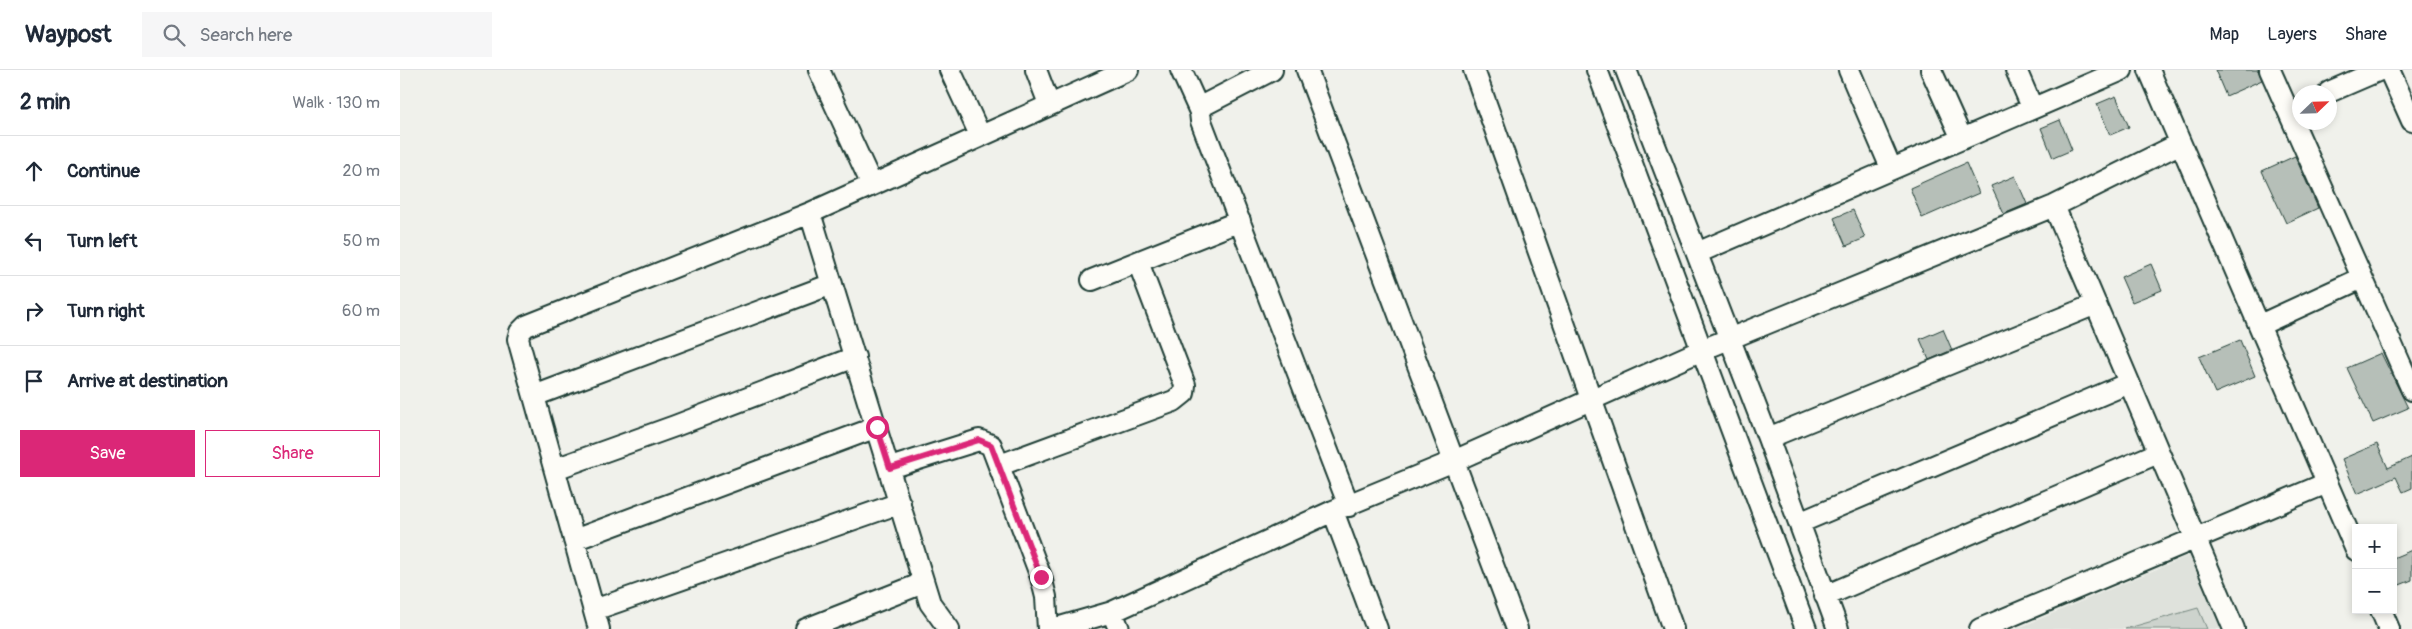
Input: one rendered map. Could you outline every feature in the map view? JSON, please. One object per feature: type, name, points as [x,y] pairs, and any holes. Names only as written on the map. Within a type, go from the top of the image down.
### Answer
[{"type":"street","points":[[819,70],[872,185]]},
{"type":"street","points":[[950,70],[980,135]]},
{"type":"street","points":[[1036,70],[1049,104]]},
{"type":"street","points":[[599,629],[518,339],[520,332],[526,326],[810,213],[1128,70]]},
{"type":"street","points":[[1181,70],[1200,112],[1201,121],[1240,221],[1341,509],[1377,629]]},
{"type":"street","points":[[1200,112],[1204,105],[1211,100],[1272,70]]},
{"type":"street","points":[[1308,70],[1518,629]]},
{"type":"street","points":[[1474,70],[1673,629]]},
{"type":"street","points":[[1849,70],[1891,168]]},
{"type":"street","points":[[1931,70],[1962,139]]},
{"type":"street","points":[[2016,70],[2032,107]]},
{"type":"street","points":[[1697,253],[2032,107],[2122,70]]},
{"type":"street","points":[[2149,70],[2179,144],[2260,325],[2352,541]]},
{"type":"street","points":[[2270,70],[2292,105]]},
{"type":"street","points":[[2337,89],[2380,70]]},
{"type":"street","points":[[2389,70],[2412,120]]},
{"type":"street","points":[[1806,629],[1599,76],[1628,71],[1729,340],[1768,438],[1838,629]]},
{"type":"street","points":[[2303,130],[2362,278],[2412,390]]},
{"type":"street","points":[[1053,629],[1116,620],[1341,509],[1454,461],[1590,398],[1702,350],[2054,206],[2179,144]]},
{"type":"street","points":[[2054,206],[2234,629]]},
{"type":"street","points":[[810,213],[890,468],[923,583],[930,603],[949,629]]},
{"type":"street","points":[[1092,280],[1240,221]]},
{"type":"street","points":[[1000,465],[1174,401],[1184,393],[1185,385],[1138,262]]},
{"type":"street","points":[[2260,325],[2362,278]]},
{"type":"street","points":[[534,396],[832,284]]},
{"type":"street","points":[[1768,438],[2096,304]]},
{"type":"street","points":[[555,469],[675,426],[855,357]]},
{"type":"street","points":[[1798,523],[2129,383]]},
{"type":"street","points":[[574,540],[877,427]]},
{"type":"street","points":[[890,468],[979,440],[991,445],[1041,577],[1046,598],[1048,629]]},
{"type":"street","points":[[1825,596],[2158,453]]},
{"type":"street","points":[[1980,629],[2327,482]]},
{"type":"street","points":[[594,610],[900,504]]},
{"type":"street","points":[[806,629],[923,583]]},
{"type":"street","points":[[2383,614],[2389,629]]},
{"type":"shaded area","points":[[2192,554],[2224,629],[2016,629]]},
{"type":"shaded area","points":[[2198,608],[2207,629],[2125,629]]},
{"type":"building","points":[[2215,70],[2258,70],[2262,80],[2226,96]]},
{"type":"building","points":[[2116,96],[2129,127],[2110,135],[2097,104]]},
{"type":"building","points":[[2060,120],[2072,150],[2053,158],[2041,128]]},
{"type":"building","points":[[2295,156],[2318,208],[2286,223],[2262,171]]},
{"type":"building","points":[[1966,163],[1979,193],[1922,218],[1910,188]]},
{"type":"building","points":[[2015,176],[2027,204],[2004,214],[1991,186]]},
{"type":"building","points":[[1853,210],[1865,238],[1846,246],[1834,218]]},
{"type":"building","points":[[2151,264],[2162,290],[2132,302],[2121,277]]},
{"type":"building","points":[[1943,329],[1952,350],[1929,360],[1920,339]]},
{"type":"building","points":[[2240,340],[2255,376],[2215,393],[2199,357]]},
{"type":"building","points":[[2381,353],[2408,408],[2373,423],[2347,368]]},
{"type":"building","points":[[2377,444],[2388,468],[2412,457],[2412,488],[2403,492],[2396,477],[2357,494],[2342,459]]},
{"type":"building","points":[[2412,550],[2412,580],[2397,586],[2397,569],[2397,556]]},
{"type":"route","points":[[877,427],[890,468],[979,440],[985,440],[991,445],[995,450],[1041,577]]}]
